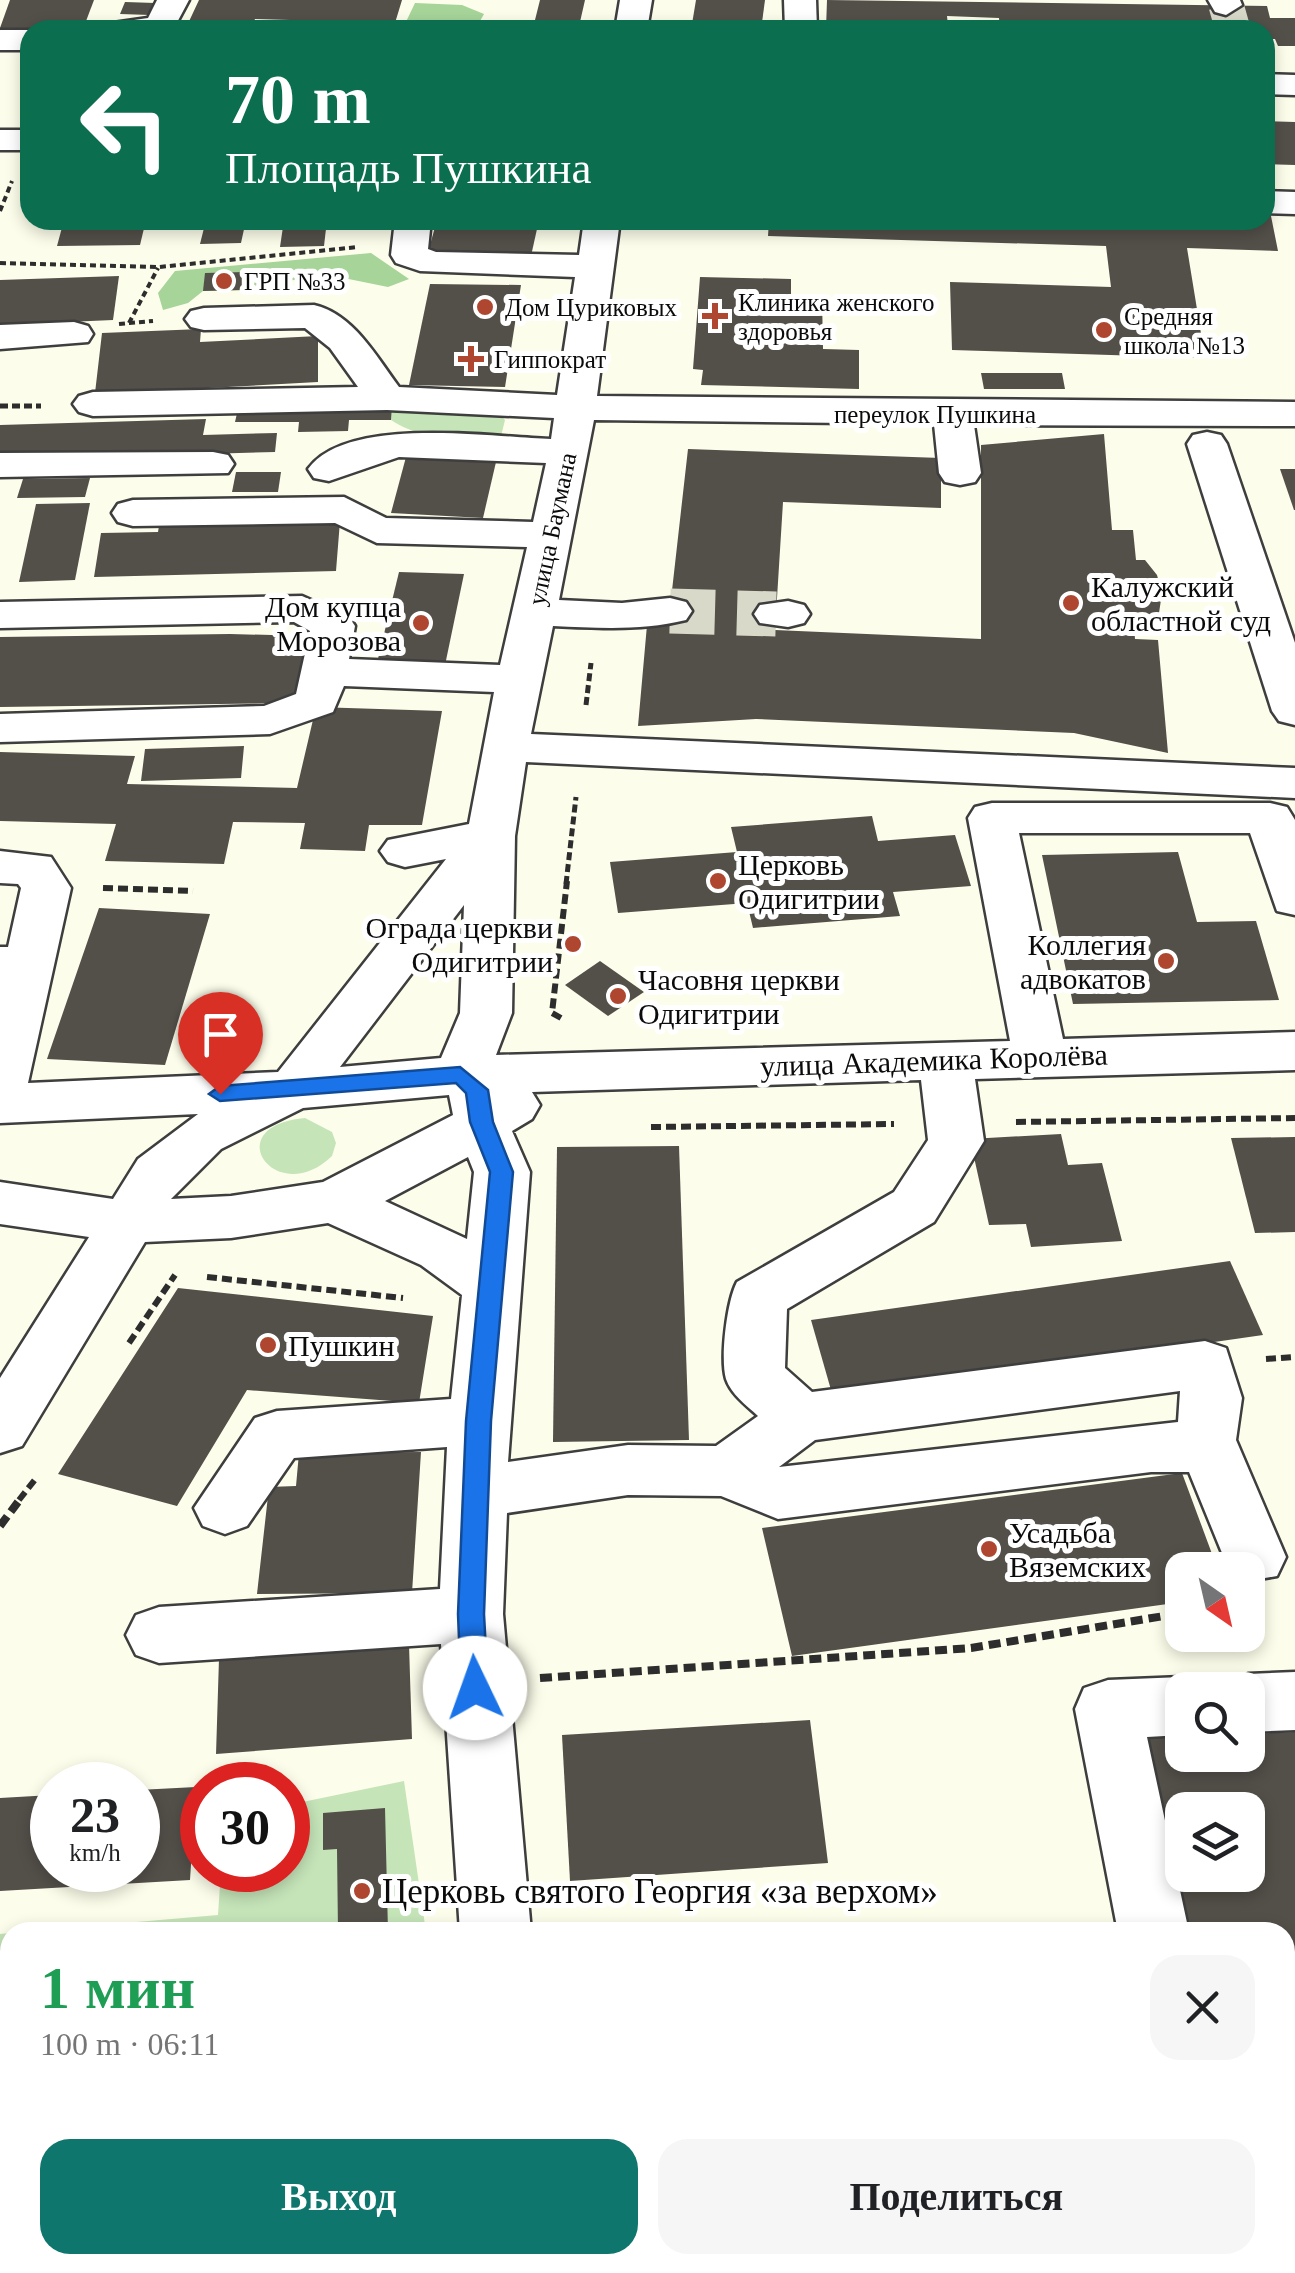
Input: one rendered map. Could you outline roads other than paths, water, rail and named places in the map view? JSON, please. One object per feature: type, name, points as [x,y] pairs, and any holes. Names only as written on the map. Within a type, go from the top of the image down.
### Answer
[{"type":"street","points":[[112,16],[164,19]]},
{"type":"street","name":"улица Баумана","points":[[471,1099],[486,1013],[491,836],[505,747],[569,452],[600,230]]},
{"type":"street","points":[[412,231],[409,255],[433,262],[594,266]]},
{"type":"street","points":[[204,319],[314,316],[344,340],[387,398]]},
{"type":"street","points":[[0,337],[74,334]]},
{"type":"street","name":"переулок Пушкина","points":[[92,404],[387,398],[575,408],[953,416],[1295,414]]},
{"type":"street","points":[[953,416],[960,472]]},
{"type":"street","points":[[330,469],[367,451],[399,444],[569,452]]},
{"type":"street","points":[[1207,444],[1295,711]]},
{"type":"street","points":[[0,465],[213,464]]},
{"type":"street","points":[[133,513],[344,510],[378,530],[549,535]]},
{"type":"street","points":[[0,615],[302,609],[333,626],[318,702],[270,720],[0,728]]},
{"type":"street","points":[[534,612],[596,615],[670,611]]},
{"type":"street","points":[[324,672],[521,678]]},
{"type":"street","points":[[505,747],[1295,783]]},
{"type":"street","points":[[1040,1056],[992,818],[1270,818],[1295,899]]},
{"type":"street","points":[[405,851],[491,836]]},
{"type":"street","name":"улица Баумана","points":[[293,1090],[491,836]]},
{"type":"street","points":[[0,867],[34,868],[46,888],[15,965],[0,1089]]},
{"type":"street","name":"улица Академика Королёва","points":[[0,1203],[126,1222],[232,1217],[332,1201],[412,1164],[471,1099],[574,1049],[945,1060],[1295,1051]]},
{"type":"street","points":[[800,1418],[755,1377],[758,1298],[914,1206],[956,1141],[945,1060]]},
{"type":"street","points":[[0,1428],[158,1174],[202,1135],[293,1090]]},
{"type":"street","points":[[0,1104],[293,1090],[471,1099],[502,1172],[479,1421],[471,1614],[495,1922]]},
{"type":"street","points":[[202,1135],[186,1168],[199,1193],[232,1217]]},
{"type":"street","points":[[332,1201],[441,1250],[491,1286]]},
{"type":"street","points":[[727,1471],[800,1418],[1205,1364],[1212,1398],[1204,1446]]},
{"type":"street","points":[[225,1508],[277,1435],[479,1421]]},
{"type":"street","points":[[477,1495],[524,1483],[628,1470],[727,1471],[778,1494],[1151,1448],[1204,1446],[1216,1459],[1252,1552]]},
{"type":"street","points":[[159,1635],[471,1614]]},
{"type":"street","points":[[1265,1702],[1295,1701]]},
{"type":"street","points":[[1151,1922],[1108,1708],[1165,1706]]},
{"type":"tunnel","points":[[1226,5],[1230,20]]},
{"type":"tunnel","points":[[670,611],[776,614]]},
{"type":"place","name":"ГРП №33","points":[[224,281]]},
{"type":"place","name":"Дом Цуриковых","points":[[485,307]]},
{"type":"place","name":"Клиника женского здоровья","points":[[715,316]]},
{"type":"place","name":"Средняя школа №13","points":[[1104,330]]},
{"type":"place","name":"Гиппократ","points":[[471,359]]},
{"type":"place","name":"Калужский областной суд","points":[[1071,603]]},
{"type":"place","name":"Дом купца Морозова","points":[[421,623]]},
{"type":"place","name":"Церковь Одигитрии","points":[[718,881]]},
{"type":"place","name":"Ограда церкви Одигитрии","points":[[573,944]]},
{"type":"place","name":"Коллегия адвокатов","points":[[1166,961]]},
{"type":"place","name":"Часовня церкви Одигитрии","points":[[618,996]]},
{"type":"place","name":"Пушкин","points":[[268,1345]]},
{"type":"place","name":"Усадьба Вяземских","points":[[989,1549]]},
{"type":"place","name":"Церковь святого Георгия «за верхом»","points":[[362,1891]]}]
